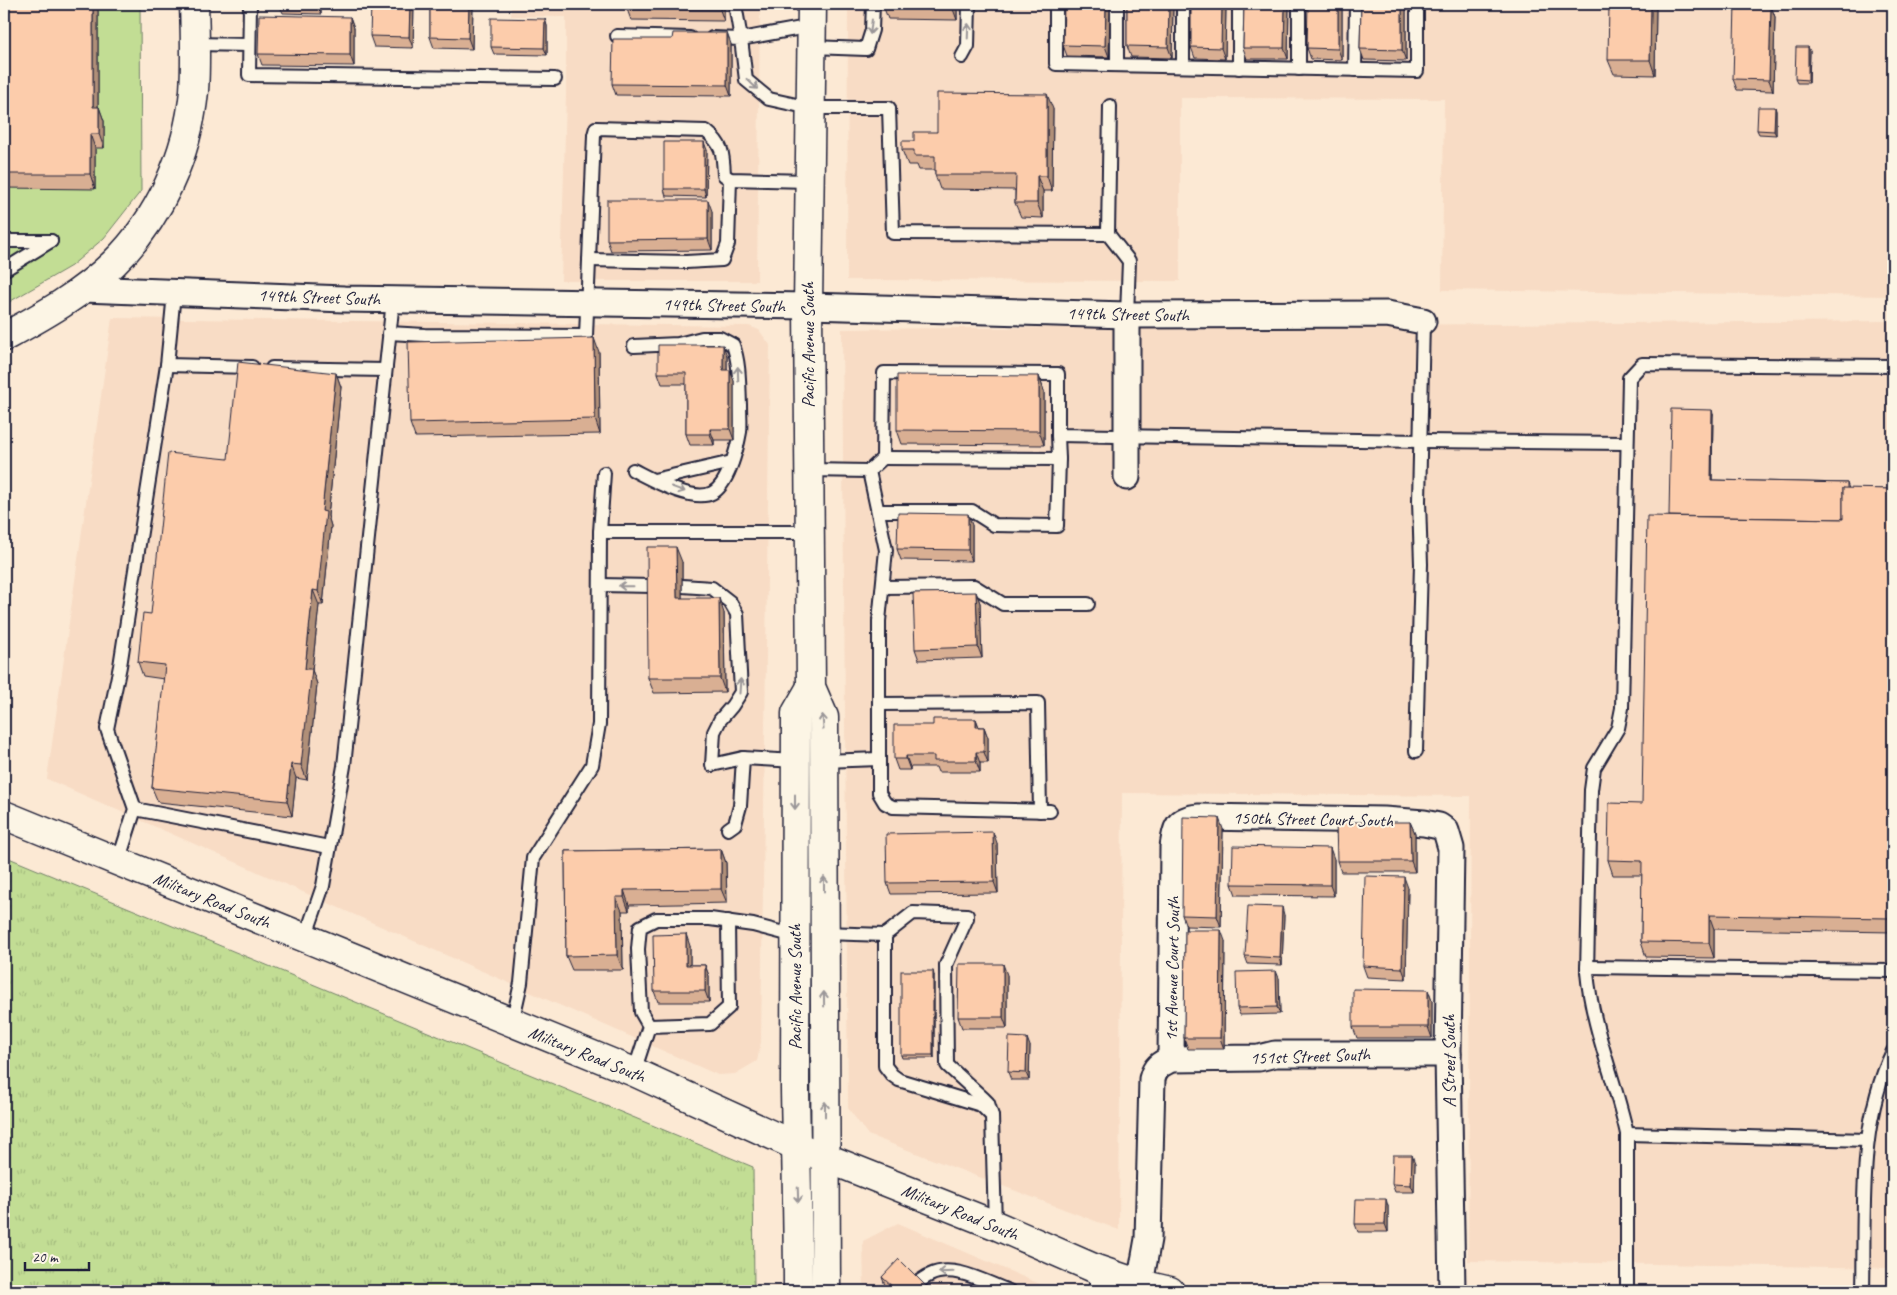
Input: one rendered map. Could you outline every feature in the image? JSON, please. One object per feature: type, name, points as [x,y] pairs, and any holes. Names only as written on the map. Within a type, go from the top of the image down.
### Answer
[{"type":"main road","points":[[4,337],[45,315],[83,289],[113,264],[132,244],[167,190],[180,155],[189,122],[194,93],[194,4]]},
{"type":"main road","name":"Pacific Avenue South","points":[[811,26],[808,532],[811,687],[824,717],[826,1291]]},
{"type":"main road","name":"Pacific Avenue South","points":[[798,1291],[795,936],[796,713],[811,687]]},
{"type":"main road","name":"Military Road South","points":[[4,816],[634,1072],[796,1146],[996,1225],[1096,1280],[1140,1284],[1170,1291]]},
{"type":"street","name":"149th Street South","points":[[83,289],[392,300],[808,306],[1127,314],[1387,314],[1423,321]]},
{"type":"street","points":[[1127,314],[1127,477]]},
{"type":"street","name":"150th Street Court South","points":[[1179,824],[1187,818],[1199,817],[1384,820],[1424,823],[1440,826],[1446,831]]},
{"type":"street","name":"1st Avenue Court South","points":[[1140,1284],[1148,1239],[1152,1079],[1155,1068],[1171,1059],[1174,847],[1175,832],[1179,824]]},
{"type":"street","name":"A Street South","points":[[1446,831],[1451,848],[1448,1054],[1452,1291]]},
{"type":"street","name":"151st Street South","points":[[1171,1059],[1259,1058],[1275,1054],[1448,1054]]},
{"type":"lane","points":[[250,4],[249,75],[555,79]]},
{"type":"lane","points":[[735,4],[746,80],[769,99],[810,108],[889,108],[893,233],[1108,234]]},
{"type":"lane","points":[[617,36],[741,39],[811,26],[866,49],[872,30],[873,4]]},
{"type":"lane","points":[[962,57],[968,46],[969,4]]},
{"type":"lane","points":[[1056,4],[1056,64],[1417,71],[1417,4]]},
{"type":"lane","points":[[1117,4],[1117,65]]},
{"type":"lane","points":[[1183,4],[1183,66]]},
{"type":"lane","points":[[1239,4],[1239,68]]},
{"type":"lane","points":[[1299,4],[1299,69]]},
{"type":"lane","points":[[1355,70],[1356,4]]},
{"type":"lane","points":[[195,44],[249,45]]},
{"type":"lane","points":[[1110,106],[1108,234],[1129,261],[1127,314]]},
{"type":"lane","points":[[389,333],[425,336],[586,336],[594,135],[596,128],[706,131],[718,141],[723,157],[724,175],[730,179],[809,181]]},
{"type":"lane","points":[[589,260],[686,262],[722,260],[728,244],[730,179]]},
{"type":"lane","points":[[4,241],[51,241],[4,270]]},
{"type":"lane","points":[[118,862],[135,809],[107,729],[120,666],[167,364],[174,292]]},
{"type":"lane","points":[[305,938],[323,886],[328,847],[344,766],[392,300]]},
{"type":"lane","points":[[1416,751],[1421,564],[1419,501],[1423,321]]},
{"type":"lane","points":[[633,470],[678,490],[697,496],[712,493],[723,484],[732,462],[740,430],[738,358],[733,345],[720,338],[702,338],[678,344],[634,346]]},
{"type":"lane","points":[[167,364],[385,370]]},
{"type":"lane","points":[[1627,1291],[1627,1134],[1589,996],[1587,967],[1591,790],[1594,768],[1618,728],[1622,708],[1629,378],[1642,364],[1893,366]]},
{"type":"lane","points":[[879,511],[972,511],[994,525],[1057,526],[1059,459],[1058,374],[884,373],[883,458]]},
{"type":"lane","points":[[1058,435],[1627,443]]},
{"type":"lane","points":[[808,470],[868,471],[883,458],[1059,459]]},
{"type":"lane","points":[[654,480],[732,462]]},
{"type":"lane","points":[[868,471],[879,511],[886,550],[879,621],[879,704],[879,793],[886,803],[893,807],[1045,811],[1038,704],[879,704]]},
{"type":"lane","points":[[512,1023],[521,983],[533,858],[592,765],[599,724],[600,532],[604,473]]},
{"type":"lane","points":[[600,532],[808,532]]},
{"type":"lane","points":[[600,585],[653,586]]},
{"type":"lane","points":[[682,586],[712,588],[730,602],[737,614],[741,692],[714,732],[712,765],[743,758],[796,761]]},
{"type":"lane","points":[[883,587],[974,586],[1003,604],[1088,604]]},
{"type":"lane","points":[[728,830],[735,824],[740,806],[743,758]]},
{"type":"lane","points":[[824,761],[879,759]]},
{"type":"lane","points":[[135,809],[328,847]]},
{"type":"lane","points":[[824,933],[885,935],[913,913],[967,915],[946,965],[948,1065],[984,1099],[992,1116],[996,1225]]},
{"type":"lane","points":[[634,1072],[649,1026],[641,1012],[638,949],[640,927],[656,918],[710,919],[753,925],[795,936]]},
{"type":"lane","points":[[649,1026],[710,1024],[729,1007],[728,921]]},
{"type":"lane","points":[[885,935],[884,1062],[886,1069],[899,1080],[906,1083],[981,1105],[992,1116]]},
{"type":"lane","points":[[1587,967],[1893,972]]},
{"type":"lane","points":[[1863,1291],[1866,1166],[1869,1126],[1877,1094],[1893,1051]]},
{"type":"lane","points":[[1627,1134],[1868,1140]]},
{"type":"lane","points":[[916,1283],[931,1274],[944,1271],[959,1272],[1009,1291]]},
{"type":"shaded area","points":[[511,4],[760,4],[757,281],[561,281],[566,17],[511,16]]},
{"type":"shaded area","points":[[848,4],[1893,4],[1893,296],[1442,290],[1444,99],[1180,98],[1180,281],[847,280]]},
{"type":"shaded area","points":[[112,318],[749,326],[759,330],[770,345],[761,1042],[757,1061],[735,1074],[718,1075],[47,779]]},
{"type":"shaded area","points":[[1893,321],[1893,1268],[1468,1261],[1471,796],[1122,793],[1119,1230],[868,1135],[848,1108],[842,329]]},
{"type":"shaded area","points":[[898,1223],[1056,1291],[864,1291],[863,1241]]},
{"type":"green space","points":[[4,4],[140,4],[141,191],[104,238],[71,266],[4,305]]},
{"type":"green space","points":[[4,856],[753,1167],[754,1291],[4,1291]]},
{"type":"building","points":[[4,4],[93,4],[93,107],[99,107],[99,134],[90,134],[90,174],[4,174]]},
{"type":"building","points":[[371,4],[410,4],[409,37],[370,36]]},
{"type":"building","points":[[430,4],[469,4],[468,38],[430,37]]},
{"type":"building","points":[[627,4],[720,4],[720,10],[627,9]]},
{"type":"building","points":[[884,4],[953,4],[953,9],[884,8]]},
{"type":"building","points":[[1064,4],[1106,4],[1105,46],[1063,45]]},
{"type":"building","points":[[1127,4],[1169,4],[1168,47],[1127,46]]},
{"type":"building","points":[[1191,4],[1222,4],[1221,48],[1191,47]]},
{"type":"building","points":[[1244,4],[1285,4],[1284,48],[1243,48]]},
{"type":"building","points":[[1308,4],[1338,4],[1338,49],[1307,48]]},
{"type":"building","points":[[1361,4],[1402,4],[1402,50],[1360,49]]},
{"type":"building","points":[[1609,4],[1651,4],[1650,60],[1608,60]]},
{"type":"building","points":[[1735,5],[1771,6],[1769,80],[1733,79]]},
{"type":"building","points":[[259,15],[350,17],[350,55],[258,54]]},
{"type":"building","points":[[491,18],[545,19],[544,48],[491,47]]},
{"type":"building","points":[[673,33],[727,33],[727,85],[612,84],[613,39],[672,39]]},
{"type":"building","points":[[1796,47],[1808,47],[1808,80],[1795,79]]},
{"type":"building","points":[[937,93],[1047,94],[1047,176],[1037,176],[1037,203],[1015,203],[1016,175],[935,175],[935,156],[914,156],[914,150],[902,150],[902,141],[914,141],[914,132],[937,132]]},
{"type":"building","points":[[1758,107],[1775,107],[1774,131],[1757,130]]},
{"type":"building","points":[[664,142],[704,142],[704,189],[664,189]]},
{"type":"building","points":[[607,200],[708,200],[708,239],[607,240]]},
{"type":"building","points":[[594,338],[595,419],[410,423],[408,342]]},
{"type":"building","points":[[658,345],[723,345],[723,370],[730,370],[730,429],[710,429],[710,434],[686,434],[686,373],[658,373]]},
{"type":"building","points":[[238,362],[336,373],[322,511],[326,512],[318,591],[313,590],[305,669],[312,669],[301,765],[291,764],[287,801],[152,788],[165,665],[138,662],[143,613],[151,614],[168,453],[228,459]]},
{"type":"building","points":[[897,375],[1039,376],[1039,431],[897,430]]},
{"type":"building","points":[[1671,409],[1712,410],[1711,480],[1847,483],[1847,489],[1843,488],[1843,519],[1669,516]]},
{"type":"building","points":[[1843,488],[1893,489],[1893,668],[1889,918],[1709,915],[1709,943],[1641,942],[1642,861],[1608,860],[1609,803],[1642,804],[1647,516],[1843,519]]},
{"type":"building","points":[[898,513],[968,514],[968,550],[897,549]]},
{"type":"building","points":[[647,547],[676,547],[677,598],[719,598],[720,678],[648,678]]},
{"type":"building","points":[[976,592],[978,647],[915,649],[913,593]]},
{"type":"building","points":[[933,719],[976,719],[976,727],[984,727],[984,752],[976,752],[976,761],[934,761],[934,756],[906,756],[906,759],[894,759],[894,725],[933,725]]},
{"type":"building","points":[[1183,817],[1219,818],[1217,916],[1182,915]]},
{"type":"building","points":[[1336,822],[1410,822],[1411,861],[1337,861]]},
{"type":"building","points":[[993,832],[994,882],[887,883],[886,834]]},
{"type":"building","points":[[1233,846],[1330,848],[1330,885],[1232,884]]},
{"type":"building","points":[[721,849],[721,889],[624,890],[624,897],[616,897],[617,955],[566,956],[565,851]]},
{"type":"building","points":[[1365,876],[1404,877],[1402,968],[1363,966]]},
{"type":"building","points":[[1248,906],[1282,907],[1280,958],[1245,956]]},
{"type":"building","points":[[1185,930],[1221,930],[1220,1038],[1184,1038]]},
{"type":"building","points":[[686,934],[686,965],[705,965],[705,991],[654,991],[653,935]]},
{"type":"building","points":[[959,964],[1003,964],[1003,1017],[958,1017]]},
{"type":"building","points":[[901,971],[933,971],[933,1055],[901,1055]]},
{"type":"building","points":[[1276,971],[1277,1007],[1237,1008],[1236,972]]},
{"type":"building","points":[[1353,989],[1428,990],[1428,1027],[1353,1027]]},
{"type":"building","points":[[1009,1037],[1027,1038],[1026,1073],[1008,1072]]},
{"type":"building","points":[[1393,1155],[1412,1155],[1411,1185],[1392,1184]]},
{"type":"building","points":[[1356,1199],[1386,1199],[1385,1224],[1355,1224]]},
{"type":"building","points":[[899,1259],[928,1288],[990,1287],[991,1291],[897,1291],[882,1277]]}]
